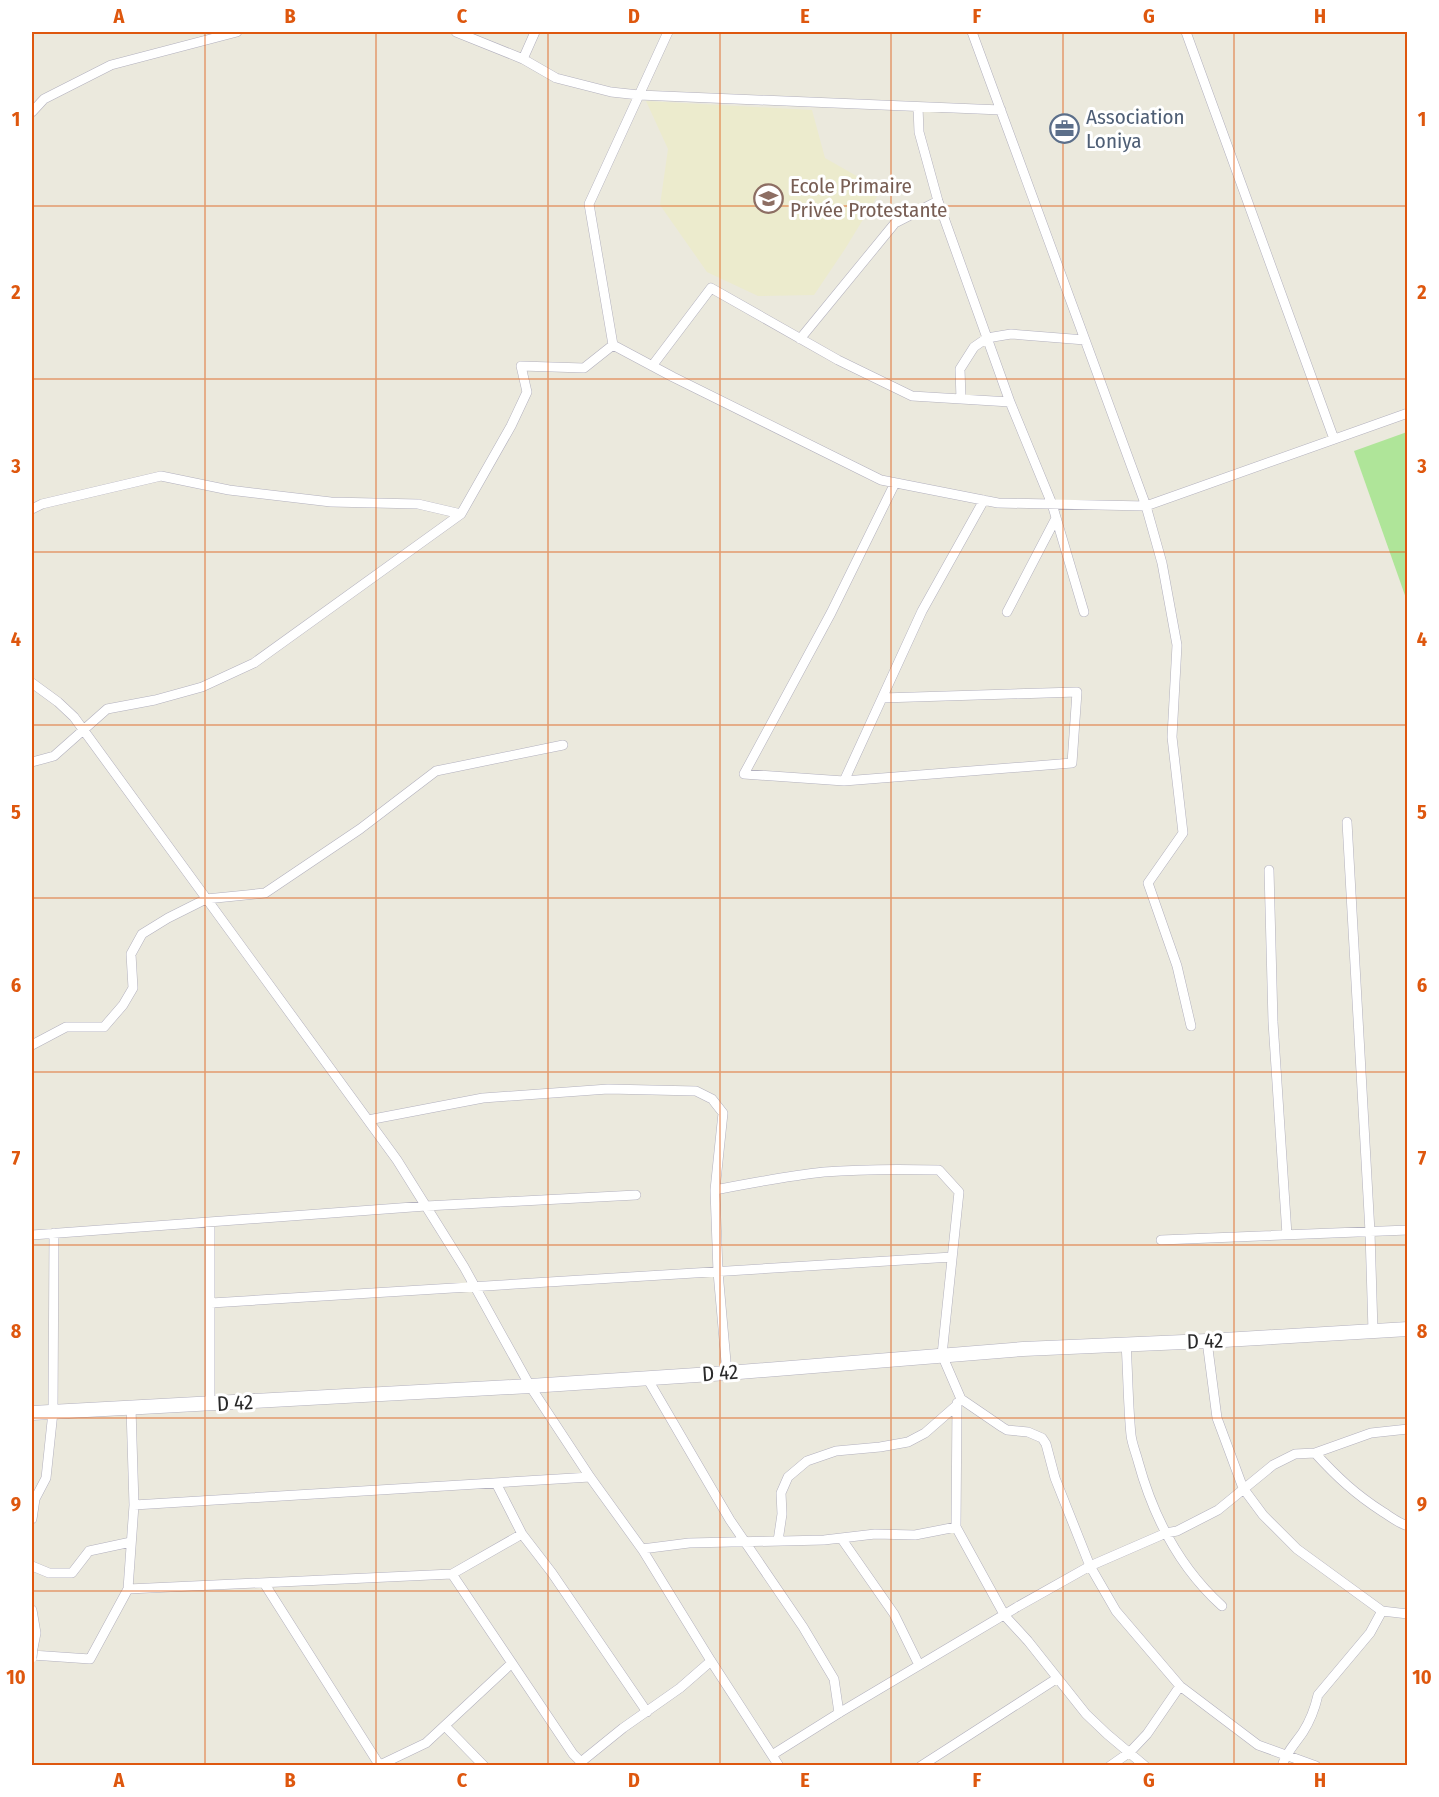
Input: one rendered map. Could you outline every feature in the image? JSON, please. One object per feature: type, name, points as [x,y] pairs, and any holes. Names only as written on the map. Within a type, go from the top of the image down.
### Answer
[{"type":"street","points":[[32,112],[44,99],[111,65],[237,32]]},
{"type":"street","points":[[456,32],[523,59],[556,78],[611,92],[1001,110]]},
{"type":"street","points":[[523,59],[535,32]]},
{"type":"street","points":[[613,345],[589,204],[668,32]]},
{"type":"street","points":[[972,32],[1146,506],[1162,563],[1177,645],[1172,737],[1183,833],[1148,883],[1177,966],[1191,1026]]},
{"type":"street","points":[[1186,32],[1334,439]]},
{"type":"street","points":[[918,107],[919,132],[938,201],[1010,402],[1052,504],[1084,612]]},
{"type":"street","points":[[800,339],[895,223],[938,201]]},
{"type":"street","points":[[652,366],[711,288],[838,360],[912,396],[1010,402]]},
{"type":"street","points":[[961,399],[960,369],[974,347],[987,338],[1011,334],[1085,340]]},
{"type":"street","points":[[613,345],[880,480],[998,503],[1146,506],[1407,413]]},
{"type":"street","points":[[32,762],[54,756],[107,709],[155,700],[202,687],[254,663],[461,514],[511,426],[527,392],[521,366],[584,368],[613,345]]},
{"type":"street","points":[[32,509],[42,504],[160,476],[229,490],[331,502],[418,504],[461,514]]},
{"type":"street","points":[[882,698],[1077,692],[1072,763],[844,781],[744,774],[831,613],[895,483]]},
{"type":"street","points":[[844,781],[922,611],[984,500]]},
{"type":"street","points":[[1006,612],[1056,518]]},
{"type":"street","points":[[32,683],[74,717],[397,1160],[475,1287],[530,1386],[590,1477],[642,1549],[779,1766]]},
{"type":"street","points":[[32,1044],[66,1027],[104,1027],[123,1005],[133,988],[131,954],[142,934],[168,918],[206,899],[265,893],[360,830],[436,771],[563,745]]},
{"type":"street","points":[[1347,822],[1370,1232],[1373,1331]]},
{"type":"street","points":[[1269,870],[1273,1022],[1287,1235]]},
{"type":"street","points":[[368,1120],[483,1098],[608,1089],[696,1091],[712,1099],[723,1113],[715,1190],[718,1272],[728,1373]]},
{"type":"street","points":[[715,1190],[777,1178],[822,1173],[865,1170],[939,1170],[959,1192],[942,1355],[957,1392],[964,1402],[1007,1430],[1028,1432],[1042,1438],[1046,1444],[1055,1478],[1090,1566],[1116,1611],[1180,1686],[1258,1745],[1316,1766]]},
{"type":"street","points":[[32,1235],[426,1206],[636,1195]]},
{"type":"street","points":[[210,1222],[210,1404]]},
{"type":"street","points":[[1161,1240],[1407,1230]]},
{"type":"street","points":[[32,1519],[35,1499],[46,1478],[53,1412],[54,1233]]},
{"type":"street","points":[[211,1303],[951,1257]]},
{"type":"street","name":"D 42","points":[[32,1413],[530,1386],[728,1373],[1023,1349],[1407,1329]]},
{"type":"street","points":[[1208,1341],[1217,1418],[1243,1488],[1263,1515],[1297,1549],[1382,1611],[1407,1614]]},
{"type":"street","points":[[1126,1343],[1131,1437],[1143,1481],[1166,1533],[1183,1561],[1205,1590],[1222,1606]]},
{"type":"street","points":[[647,1378],[730,1521],[803,1627],[834,1679],[839,1713]]},
{"type":"street","points":[[957,1392],[956,1527],[1005,1616],[1028,1641],[1086,1714],[1145,1766]]},
{"type":"street","points":[[778,1541],[782,1514],[781,1493],[788,1477],[807,1461],[836,1451],[908,1442],[925,1433],[957,1406]]},
{"type":"street","points":[[32,1610],[36,1633],[32,1654],[90,1659],[128,1589],[134,1505],[131,1408]]},
{"type":"street","points":[[772,1755],[1017,1607],[1090,1566],[1166,1533],[1177,1531],[1218,1510],[1274,1465],[1295,1454],[1315,1453],[1371,1433],[1407,1429]]},
{"type":"street","points":[[1315,1453],[1342,1482],[1372,1505],[1407,1526]]},
{"type":"street","points":[[134,1505],[590,1477]]},
{"type":"street","points":[[496,1483],[522,1534],[647,1712]]},
{"type":"street","points":[[642,1549],[689,1543],[841,1538],[875,1534],[915,1535],[956,1527]]},
{"type":"street","points":[[128,1589],[452,1574],[522,1534]]},
{"type":"street","points":[[841,1538],[894,1614],[920,1665]]},
{"type":"street","points":[[32,1566],[49,1573],[72,1573],[89,1551],[131,1542]]},
{"type":"street","points":[[452,1574],[578,1764],[680,1688],[711,1661]]},
{"type":"street","points":[[264,1582],[380,1765],[426,1743],[512,1663]]},
{"type":"street","points":[[1282,1766],[1286,1754],[1304,1731],[1318,1695],[1370,1634],[1382,1611]]},
{"type":"street","points":[[921,1766],[1056,1679]]},
{"type":"street","points":[[1110,1766],[1130,1752],[1147,1734],[1180,1686]]},
{"type":"street","points":[[445,1726],[483,1766]]},
{"type":"shaded area","name":"Ecole Primaire Privée Protestante","points":[[646,101],[812,110],[825,158],[881,190],[814,295],[758,296],[707,272],[660,205],[668,149]]},
{"type":"green space","points":[[1408,432],[1407,601],[1354,451]]},
{"type":"place","name":"Association Loniya","points":[[1065,129]]},
{"type":"place","name":"Ecole Primaire Privée Protestante","points":[[769,198]]}]
